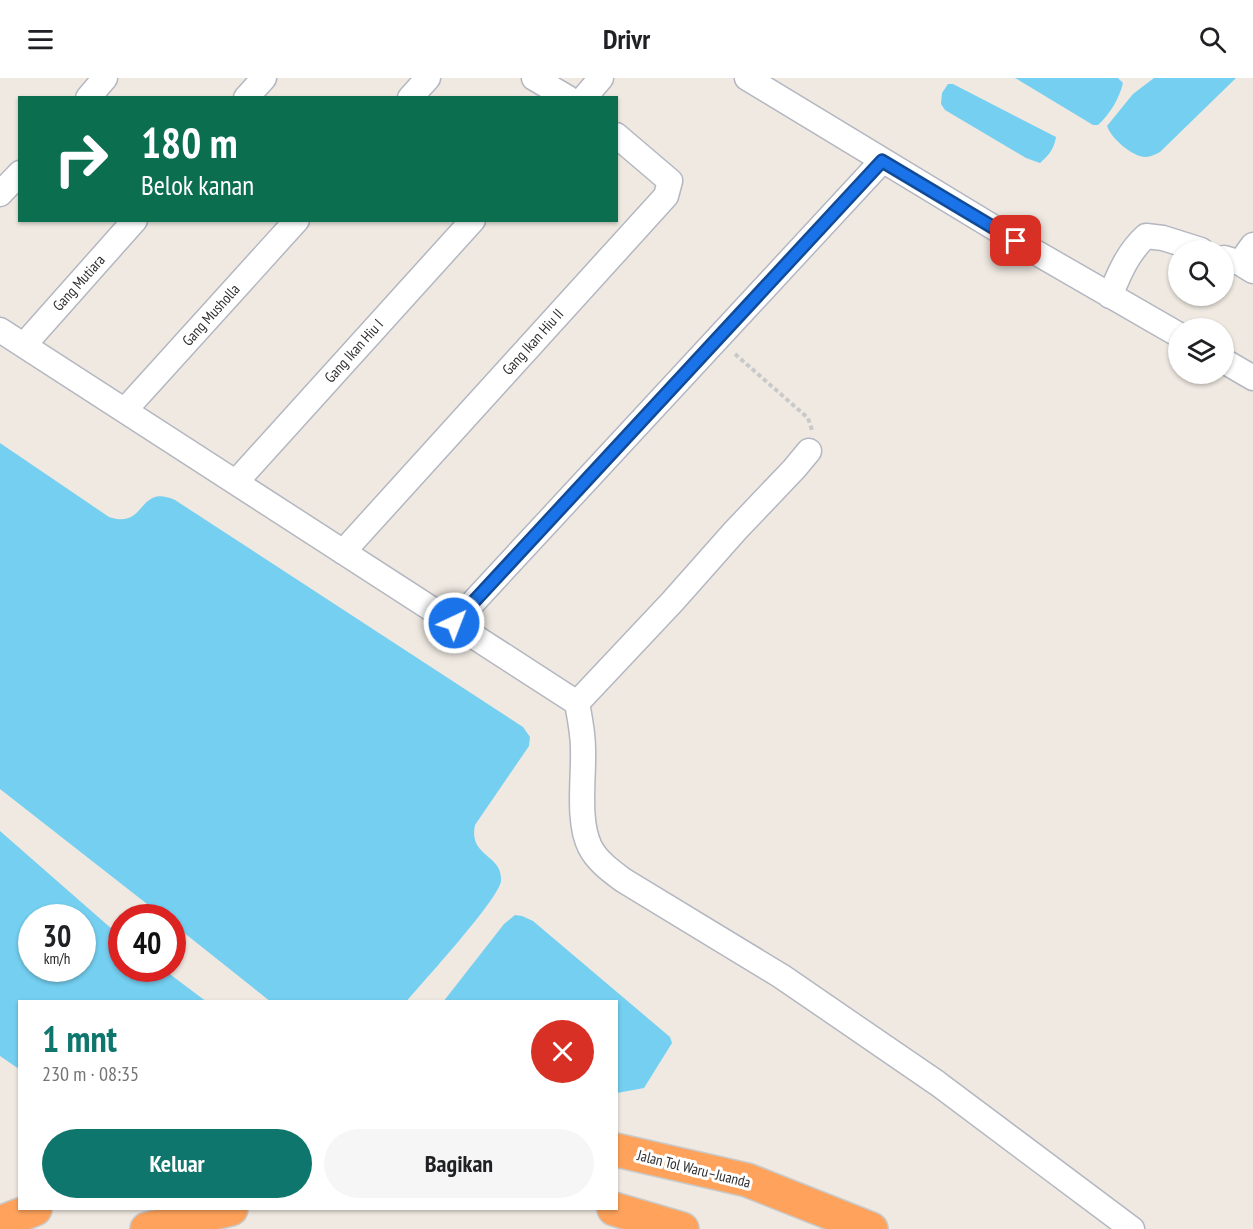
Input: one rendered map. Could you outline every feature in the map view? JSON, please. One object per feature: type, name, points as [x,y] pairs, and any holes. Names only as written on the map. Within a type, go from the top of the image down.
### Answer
[{"type":"highway","name":"Jalan Tol Waru–Juanda","points":[[618,1150],[747,1180],[871,1229]]},
{"type":"highway","points":[[0,1223],[32,1210]]},
{"type":"highway","points":[[147,1229],[227,1210]]},
{"type":"highway","points":[[617,1210],[682,1229]]},
{"type":"street","points":[[89,96],[105,78]]},
{"type":"street","points":[[248,96],[264,78]]},
{"type":"street","points":[[412,96],[428,78]]},
{"type":"street","points":[[534,78],[565,96]]},
{"type":"street","points":[[586,96],[601,78]]},
{"type":"street","points":[[758,81],[882,161],[1168,329]]},
{"type":"street","name":"Gang Ikan Hiu II","points":[[343,552],[666,196],[670,181],[618,137]]},
{"type":"street","points":[[454,623],[882,161]]},
{"type":"street","points":[[0,194],[18,175]]},
{"type":"street","name":"Gang Mutiara","points":[[24,345],[133,222]]},
{"type":"street","name":"Gang Musholla","points":[[125,410],[295,222]]},
{"type":"street","name":"Gang Ikan Hiu I","points":[[236,482],[471,222]]},
{"type":"street","points":[[1110,296],[1131,254],[1146,236],[1168,240]]},
{"type":"street","points":[[0,330],[577,703],[584,750],[583,822],[590,847],[606,867],[623,880],[791,983],[937,1083],[1132,1229]]},
{"type":"street","points":[[1234,367],[1253,378]]},
{"type":"street","points":[[577,703],[794,470],[808,451]]},
{"type":"path","points":[[718,338],[808,418],[813,440],[808,451]]},
{"type":"water","points":[[1015,78],[1118,78],[1123,83],[1110,111],[1098,125],[1093,125]]},
{"type":"water","points":[[1154,78],[1236,78],[1160,152],[1146,157],[1135,154],[1123,146],[1107,126],[1133,94]]},
{"type":"water","points":[[948,84],[953,84],[1056,137],[1051,152],[1040,163],[1026,158],[945,110],[941,104],[942,93]]},
{"type":"water","points":[[0,443],[109,517],[121,519],[130,517],[154,497],[163,496],[175,500],[523,727],[530,737],[529,746],[475,825],[476,843],[497,865],[500,872],[501,881],[497,891],[443,960],[408,1000],[268,1000],[186,934],[186,904],[147,904],[0,789]]},
{"type":"water","points":[[0,831],[83,904],[18,904],[18,982],[96,982],[96,915],[108,926],[108,982],[180,982],[204,1000],[18,1000],[18,1068],[0,1056]]},
{"type":"water","points":[[515,915],[533,921],[670,1037],[672,1043],[644,1088],[618,1093],[618,1000],[445,1000],[504,924]]},
{"type":"route","points":[[454,623],[882,161],[1016,241]]}]
